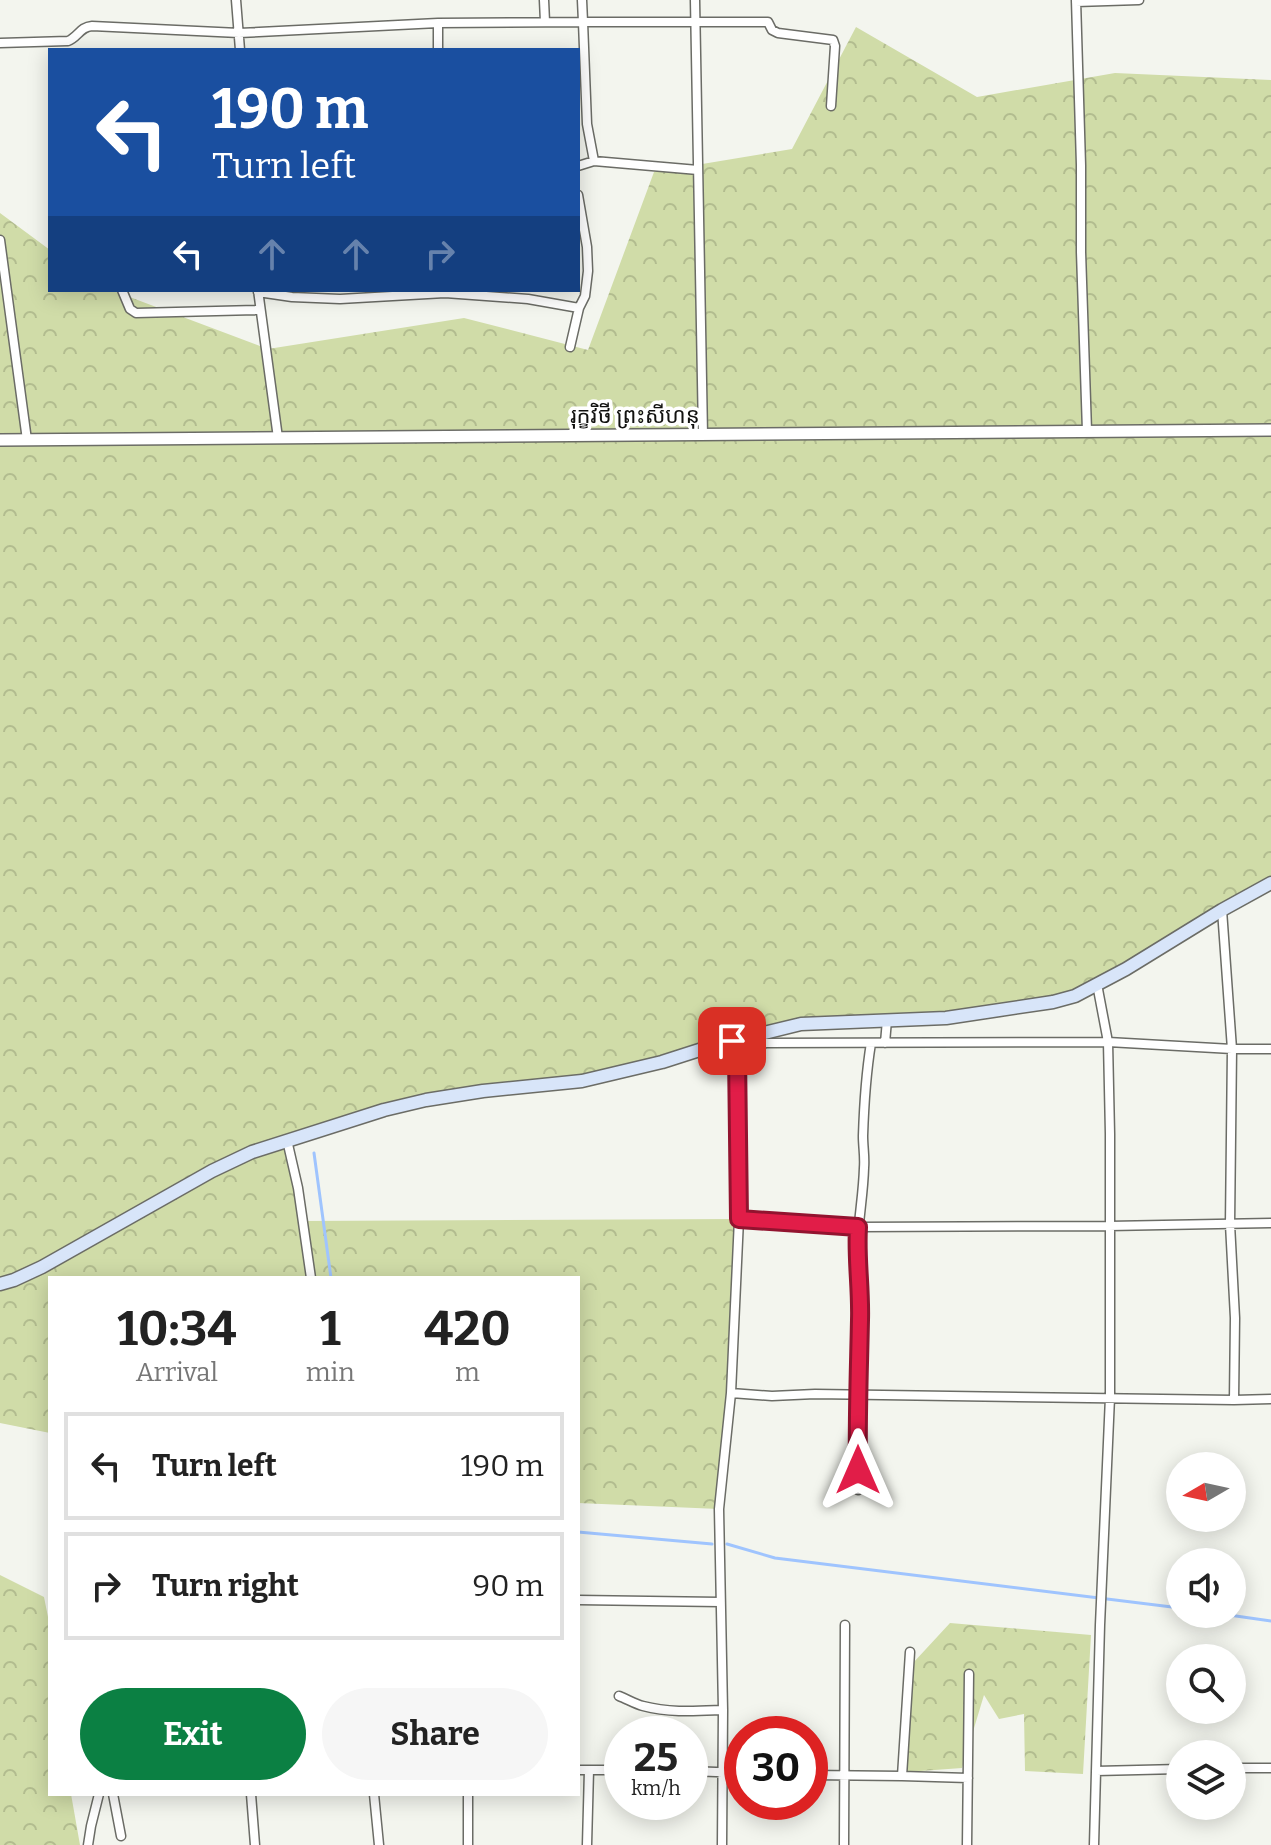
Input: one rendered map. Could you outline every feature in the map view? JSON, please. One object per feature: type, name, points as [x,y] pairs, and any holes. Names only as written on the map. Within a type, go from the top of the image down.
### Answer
[{"type":"main road","points":[[0,1284],[42,1267],[212,1171],[287,1140],[426,1100],[582,1081],[734,1047],[801,1024],[946,1018],[1053,1002],[1075,996],[1097,984],[1271,883]]},
{"type":"street","points":[[236,0],[240,48]]},
{"type":"street","points":[[544,0],[545,22]]},
{"type":"street","points":[[582,0],[587,124],[594,161]]},
{"type":"street","points":[[695,0],[703,435]]},
{"type":"street","points":[[1087,431],[1076,1],[1139,0]]},
{"type":"street","points":[[0,43],[71,41],[82,28],[92,26],[239,33],[438,23],[768,22],[772,30],[778,33],[833,40],[831,106]]},
{"type":"street","points":[[438,23],[438,48]]},
{"type":"street","points":[[580,165],[594,161],[698,170]]},
{"type":"street","points":[[570,347],[585,296],[588,260],[580,208]]},
{"type":"street","points":[[0,240],[4,297],[27,440]]},
{"type":"street","points":[[123,292],[130,309],[136,313],[259,310]]},
{"type":"street","points":[[258,292],[278,438]]},
{"type":"street","points":[[264,292],[340,299],[445,292],[487,293],[579,308]]},
{"type":"street","name":"រុក្ខវិថី ព្រះសីហនុ","points":[[0,440],[1271,430]]},
{"type":"street","points":[[1222,910],[1232,1049],[1230,1224],[1235,1318],[1234,1400]]},
{"type":"street","points":[[1094,1845],[1110,1397],[1108,1042],[1097,984]]},
{"type":"street","points":[[885,1043],[887,1020]]},
{"type":"street","points":[[722,1845],[719,1509],[731,1393],[739,1219],[734,1047],[766,1043],[1108,1042],[1271,1049]]},
{"type":"street","points":[[858,1490],[860,1280],[856,1259],[864,1168],[865,1087],[871,1043]]},
{"type":"street","points":[[287,1140],[298,1188],[311,1276]]},
{"type":"street","points":[[739,1219],[858,1227],[1271,1223]]},
{"type":"street","points":[[731,1393],[772,1396],[1271,1399]]},
{"type":"street","points":[[580,1600],[720,1602]]},
{"type":"street","points":[[844,1845],[845,1625]]},
{"type":"street","points":[[902,1776],[910,1652]]},
{"type":"street","points":[[967,1845],[969,1674]]},
{"type":"street","points":[[619,1696],[660,1710],[723,1710]]},
{"type":"street","points":[[1246,1768],[1271,1768]]},
{"type":"street","points":[[1096,1771],[1166,1769]]},
{"type":"street","points":[[580,1770],[604,1770]]},
{"type":"street","points":[[587,1845],[589,1770]]},
{"type":"street","points":[[708,1772],[722,1772]]},
{"type":"street","points":[[828,1776],[968,1778]]},
{"type":"street","points":[[88,1845],[98,1796]]},
{"type":"street","points":[[113,1796],[121,1836]]},
{"type":"street","points":[[251,1796],[255,1845]]},
{"type":"street","points":[[374,1796],[379,1845]]},
{"type":"street","points":[[468,1796],[468,1845]]},
{"type":"green space","points":[[856,27],[977,97],[1115,73],[1271,80],[1271,883],[1075,996],[946,1018],[801,1024],[582,1081],[483,1091],[287,1140],[304,1221],[739,1219],[719,1509],[580,1503],[580,1276],[48,1276],[48,1433],[0,1423],[0,213],[48,249],[48,292],[116,292],[268,349],[464,318],[588,350],[654,172],[792,149]]},
{"type":"green space","points":[[0,1575],[44,1597],[48,1617],[48,1796],[71,1796],[80,1845],[0,1845]]},
{"type":"green space","points":[[950,1623],[1091,1635],[1083,1774],[1025,1771],[1024,1714],[999,1719],[984,1695],[962,1768],[907,1772],[913,1663]]},
{"type":"waterway","points":[[314,1153],[331,1276]]},
{"type":"waterway","points":[[580,1532],[712,1544]]},
{"type":"waterway","points":[[727,1544],[775,1558],[1166,1606]]},
{"type":"waterway","points":[[1246,1617],[1271,1621]]},
{"type":"route","points":[[732,1041],[737,1053],[739,1219],[858,1227],[858,1470]]}]
